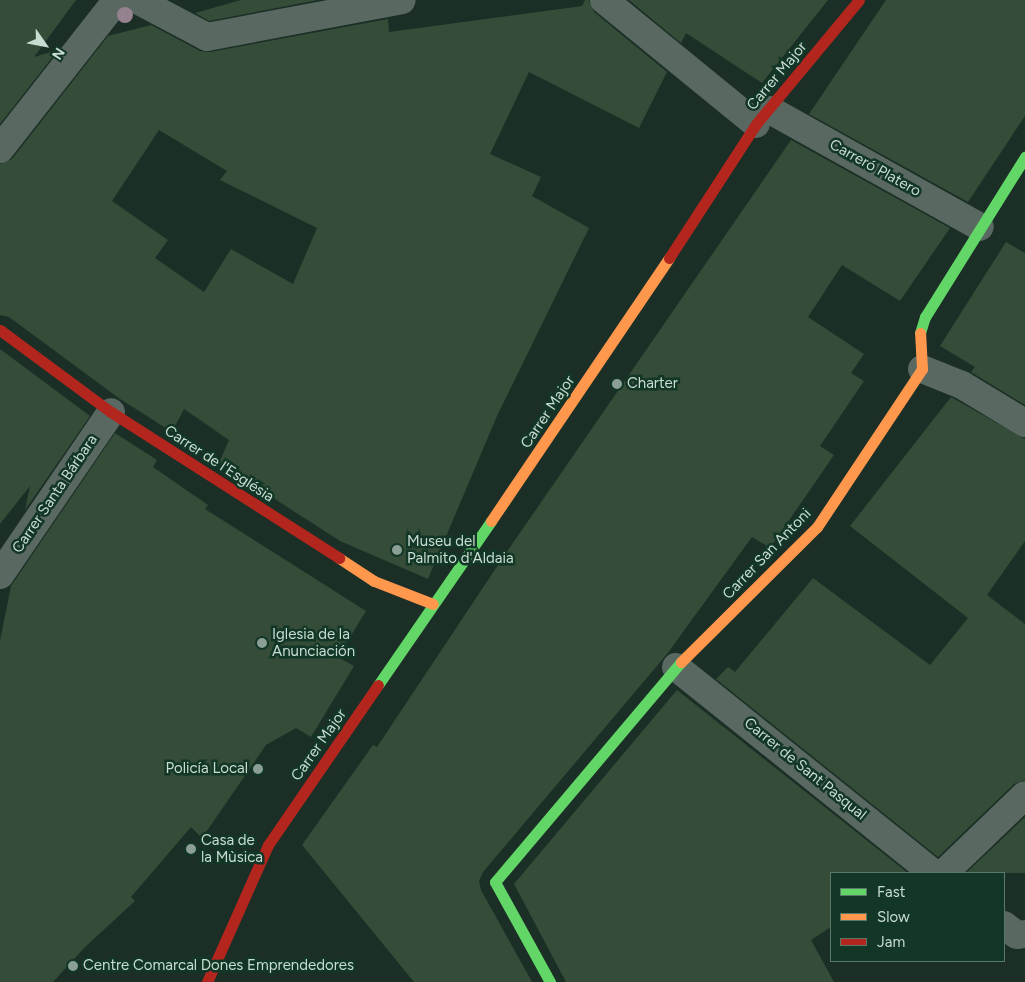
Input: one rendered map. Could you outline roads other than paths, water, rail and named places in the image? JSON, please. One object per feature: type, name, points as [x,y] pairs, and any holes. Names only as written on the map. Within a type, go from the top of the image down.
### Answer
[{"type":"street","points":[[0,149],[117,0]]},
{"type":"street","points":[[137,0],[207,37],[402,0]]},
{"type":"street","name":"Carrer Major","points":[[207,982],[268,845],[605,355],[763,117],[859,0]]},
{"type":"street","name":"Carreró Platero","points":[[613,3],[763,117],[980,227]]},
{"type":"street","points":[[1025,157],[925,317],[919,337],[922,369],[962,385],[1025,423]]},
{"type":"street","name":"Carrer de l'Església","points":[[0,330],[111,412],[374,581],[433,604]]},
{"type":"street","name":"Carrer San Antoni","points":[[550,982],[495,882],[676,667],[817,527],[922,369]]},
{"type":"street","name":"Carrer Santa Bárbara","points":[[0,575],[111,412]]},
{"type":"street","name":"Carrer de Sant Pasqual","points":[[676,667],[932,872]]},
{"type":"street","points":[[945,872],[1025,795]]},
{"type":"street","points":[[1005,926],[1017,934],[1025,934]]},
{"type":"place","name":"Charter","points":[[617,384]]},
{"type":"place","name":"Museu del Palmito d'Aldaia","points":[[397,550]]},
{"type":"place","name":"Iglesia de la Anunciación","points":[[262,643]]},
{"type":"place","name":"Policía Local","points":[[258,769]]},
{"type":"place","name":"Casa de la Mùsica","points":[[191,849]]},
{"type":"place","name":"Centre Comarcal Dones Emprendedores","points":[[73,966]]}]
